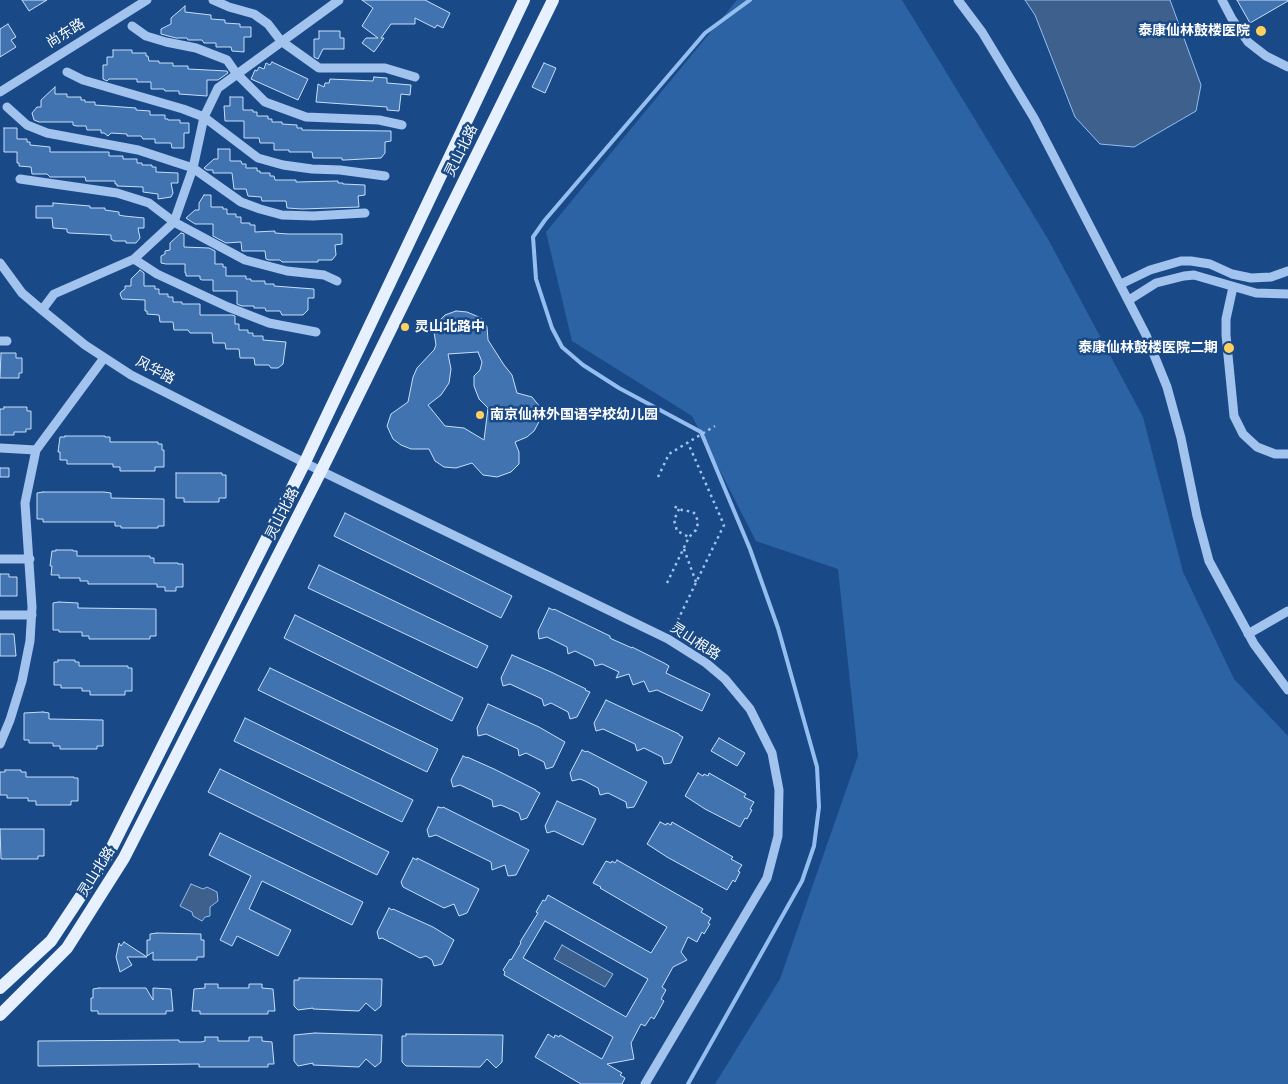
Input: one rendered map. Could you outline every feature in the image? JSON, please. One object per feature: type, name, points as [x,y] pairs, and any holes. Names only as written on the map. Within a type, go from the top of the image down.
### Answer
[{"type":"main road","name":"灵山北路","points":[[0,988],[51,941],[108,855],[305,462],[524,0]]},
{"type":"main road","name":"灵山北路","points":[[0,1015],[67,948],[124,858],[321,471],[553,0]]},
{"type":"street","name":"尚东路","points":[[0,92],[147,0]]},
{"type":"street","points":[[213,0],[254,14],[268,24],[281,41],[319,68],[385,68],[415,77]]},
{"type":"street","points":[[42,310],[54,294],[134,259],[174,222],[193,168],[204,117],[218,88],[236,73],[339,0]]},
{"type":"street","points":[[958,0],[982,32],[1034,118],[1146,335],[1167,387],[1181,438],[1197,516],[1210,561],[1254,644],[1288,690]]},
{"type":"street","points":[[1222,0],[1248,42],[1266,56],[1288,67]]},
{"type":"street","points":[[132,26],[146,36],[196,48],[227,60],[236,73],[265,102],[306,117],[378,120],[402,124]]},
{"type":"street","points":[[67,72],[82,80],[183,108],[204,117],[258,158],[302,168],[340,170],[385,176]]},
{"type":"street","points":[[7,107],[27,125],[47,133],[138,150],[193,168],[241,202],[260,210],[282,215],[313,216],[366,213]]},
{"type":"street","points":[[20,178],[117,193],[149,203],[174,222],[245,260],[287,270],[324,275],[337,281]]},
{"type":"street","points":[[134,259],[157,274],[228,307],[269,323],[316,332]]},
{"type":"street","points":[[1121,284],[1150,270],[1181,261],[1210,264],[1232,274],[1251,278],[1271,277],[1288,270]]},
{"type":"street","name":"风华路","points":[[0,263],[22,293],[85,345],[104,358],[131,375],[321,471]]},
{"type":"street","points":[[1129,300],[1156,283],[1194,275],[1256,293],[1288,294]]},
{"type":"street","points":[[1233,287],[1226,319],[1226,335],[1234,416],[1243,434],[1258,447],[1275,454],[1288,454]]},
{"type":"street","points":[[0,744],[10,720],[22,681],[30,642],[32,615],[30,559],[25,503],[36,450],[104,358]]},
{"type":"street","points":[[0,448],[36,450]]},
{"type":"street","name":"灵山根路","points":[[321,471],[668,639],[706,662],[750,710],[772,753],[779,790],[778,836],[767,878],[645,1084]]},
{"type":"street","points":[[0,559],[30,559]]},
{"type":"street","points":[[1248,634],[1288,611]]},
{"type":"street","points":[[0,615],[32,615]]},
{"type":"path","points":[[658,477],[669,454],[715,426]]},
{"type":"path","points":[[668,639],[724,525],[688,443]]},
{"type":"path","points":[[667,583],[690,536],[697,526],[696,515],[693,512],[671,505]]},
{"type":"path","points":[[679,509],[674,520],[677,531],[690,536]]},
{"type":"path","points":[[684,549],[696,582]]},
{"type":"shaded area","points":[[737,0],[902,0],[1048,239],[1143,417],[1183,572],[1234,679],[1288,736],[1288,1084],[715,1084],[780,979],[858,756],[838,569],[756,541],[692,416],[572,341],[546,232]]},
{"type":"shaded area","points":[[1025,0],[1170,0],[1201,85],[1196,111],[1134,147],[1100,144],[1075,117],[1035,15]]},
{"type":"shaded area","points":[[191,884],[203,889],[207,887],[217,892],[218,901],[210,907],[210,916],[205,917],[202,921],[193,916],[192,912],[180,906]]},
{"type":"shaded area","points":[[562,945],[613,974],[605,987],[554,959]]},
{"type":"building","points":[[22,0],[47,0],[29,11]]},
{"type":"building","points":[[362,0],[425,0],[450,13],[443,28],[437,25],[435,28],[415,18],[415,24],[391,24],[374,52],[362,43],[366,38],[378,38],[362,26],[373,8]]},
{"type":"building","points":[[1237,0],[1288,0],[1288,1],[1250,23]]},
{"type":"building","points":[[185,6],[185,12],[211,15],[211,19],[225,20],[225,23],[240,24],[240,27],[251,27],[251,37],[244,37],[244,52],[232,51],[231,47],[216,47],[216,43],[204,43],[202,40],[188,40],[187,38],[176,38],[161,34],[161,29],[171,24],[171,18]]},
{"type":"building","points":[[8,24],[16,37],[11,40],[16,47],[0,57],[0,29]]},
{"type":"building","points":[[319,31],[340,31],[340,38],[344,38],[344,49],[323,49],[318,59],[314,57],[314,39],[319,39]]},
{"type":"building","points":[[113,50],[132,50],[132,53],[146,53],[149,61],[173,63],[173,66],[188,66],[188,69],[227,71],[228,73],[218,80],[207,80],[207,96],[179,94],[179,91],[165,91],[164,89],[151,89],[151,82],[137,82],[137,79],[109,79],[107,81],[103,79],[103,65],[107,65],[107,57],[113,57]]},
{"type":"building","points":[[272,62],[308,79],[298,100],[251,79],[255,70],[257,71],[259,67],[264,69],[266,63],[270,65]]},
{"type":"building","points":[[544,63],[556,68],[545,93],[532,87]]},
{"type":"building","points":[[374,77],[387,78],[387,83],[411,85],[410,95],[401,94],[399,111],[387,110],[387,107],[316,102],[318,84],[324,87],[325,83],[329,83],[330,79],[373,81]]},
{"type":"building","points":[[55,87],[55,94],[67,94],[67,97],[81,97],[81,100],[85,100],[85,102],[95,102],[95,105],[136,108],[136,110],[150,111],[150,115],[165,115],[165,119],[168,120],[180,120],[180,123],[189,123],[189,133],[184,133],[184,148],[172,148],[171,143],[155,143],[155,139],[143,139],[141,136],[111,133],[108,136],[101,133],[101,130],[87,130],[86,126],[76,126],[73,125],[73,122],[39,122],[34,120],[32,113],[37,107],[41,107],[41,100]]},
{"type":"building","points":[[230,97],[243,97],[243,110],[253,110],[253,112],[257,112],[257,116],[268,116],[268,119],[272,119],[272,122],[297,125],[297,128],[302,128],[302,130],[391,131],[391,141],[385,142],[385,153],[381,158],[342,160],[342,158],[313,158],[312,152],[274,150],[274,143],[260,143],[259,138],[244,138],[244,121],[225,121],[224,106],[230,106]]},
{"type":"building","points":[[4,128],[17,128],[17,139],[27,139],[30,145],[50,147],[50,152],[109,152],[109,156],[137,159],[137,163],[156,167],[156,172],[178,173],[178,183],[171,183],[173,193],[171,197],[158,199],[158,194],[143,192],[143,187],[117,186],[115,181],[86,181],[85,177],[50,177],[47,174],[32,174],[31,167],[19,166],[19,163],[17,163],[17,152],[4,152]]},
{"type":"building","points":[[218,149],[230,149],[230,161],[241,161],[242,164],[246,164],[246,168],[257,168],[257,171],[260,171],[260,173],[270,173],[270,176],[274,176],[275,180],[296,180],[296,182],[338,181],[338,183],[343,184],[365,185],[365,195],[358,196],[359,207],[302,209],[287,208],[286,201],[262,201],[261,197],[248,196],[246,189],[234,189],[232,173],[213,173],[213,170],[204,168],[214,159],[218,159]]},
{"type":"building","points":[[204,195],[211,195],[211,207],[223,207],[223,209],[227,209],[227,214],[236,214],[236,217],[241,217],[241,223],[255,225],[255,232],[342,234],[342,244],[335,245],[336,255],[332,260],[318,260],[318,262],[282,262],[280,260],[266,259],[265,251],[242,251],[241,242],[226,243],[213,236],[213,224],[195,224],[186,218],[195,210],[199,210],[199,203]]},
{"type":"building","points":[[53,203],[105,208],[105,210],[119,212],[119,215],[144,218],[144,228],[138,228],[140,238],[136,243],[114,241],[111,239],[111,235],[69,233],[67,229],[53,228],[52,218],[36,218],[36,206],[53,206]]},
{"type":"building","points":[[181,233],[184,234],[184,247],[209,248],[215,251],[215,264],[223,264],[223,267],[226,267],[226,276],[246,276],[246,279],[251,279],[251,281],[265,281],[265,284],[274,284],[274,286],[314,289],[314,298],[308,298],[308,310],[303,315],[282,315],[280,311],[266,311],[265,308],[242,306],[237,304],[237,291],[213,291],[213,280],[202,280],[200,276],[186,276],[185,264],[161,263],[161,256],[165,254],[165,251],[170,250],[170,243]]},
{"type":"building","points":[[140,270],[144,273],[144,286],[155,286],[155,289],[159,289],[159,294],[168,294],[168,297],[173,297],[173,302],[200,304],[200,315],[235,316],[235,324],[239,324],[239,330],[248,330],[248,333],[253,333],[253,336],[263,336],[263,340],[286,342],[283,364],[278,368],[271,368],[269,365],[255,365],[254,358],[240,358],[239,349],[226,349],[225,343],[213,343],[212,333],[190,333],[188,330],[174,330],[173,322],[160,322],[159,315],[147,314],[147,311],[145,311],[145,300],[122,299],[121,292],[125,289],[125,286],[131,286],[131,279]]},
{"type":"building","points":[[456,311],[467,312],[481,318],[487,327],[488,340],[512,375],[517,393],[532,397],[540,407],[541,418],[534,431],[527,437],[515,442],[519,452],[519,464],[511,472],[497,477],[483,475],[472,463],[456,468],[444,467],[435,461],[429,449],[411,449],[401,445],[393,439],[387,426],[391,414],[408,402],[413,377],[417,368],[434,350],[436,345],[434,332],[437,323],[445,315]],"holes":[[[478,352],[482,362],[480,370],[474,376],[474,386],[479,399],[488,408],[484,440],[464,428],[445,426],[428,405],[441,395],[449,383],[451,369],[448,354]]]},
{"type":"building","points":[[1,353],[16,353],[16,358],[22,358],[22,373],[19,373],[19,378],[0,378]]},
{"type":"building","points":[[4,407],[27,407],[27,411],[31,411],[31,429],[26,429],[26,432],[14,432],[14,435],[0,435],[0,409],[4,409]]},
{"type":"building","points":[[105,436],[110,437],[110,442],[158,442],[158,444],[162,444],[162,450],[164,450],[164,467],[155,467],[155,471],[120,471],[120,467],[113,467],[113,464],[67,464],[67,460],[60,460],[60,452],[58,452],[60,437]]},
{"type":"building","points":[[0,468],[9,468],[9,477],[0,477]]},
{"type":"building","points":[[176,473],[222,473],[222,475],[226,475],[226,498],[219,498],[219,502],[184,502],[184,498],[176,498]]},
{"type":"building","points":[[104,492],[111,493],[111,498],[164,499],[164,526],[158,526],[158,528],[121,528],[121,526],[115,526],[115,522],[43,522],[43,519],[37,519],[37,493]]},
{"type":"building","points":[[345,513],[512,596],[501,618],[334,536]]},
{"type":"building","points":[[52,551],[77,551],[77,556],[150,556],[150,558],[154,558],[154,563],[183,564],[183,587],[176,587],[176,591],[165,591],[165,587],[157,587],[157,584],[88,584],[88,581],[80,581],[80,578],[59,578],[59,575],[51,575],[52,566],[50,566]]},
{"type":"building","points":[[319,565],[488,646],[477,668],[308,588]]},
{"type":"building","points":[[0,574],[9,574],[9,577],[17,577],[17,596],[0,596]]},
{"type":"building","points":[[53,603],[78,603],[78,608],[156,609],[156,636],[150,636],[150,639],[89,639],[89,636],[82,636],[82,632],[59,632],[59,630],[53,630]]},
{"type":"building","points":[[549,608],[669,666],[666,673],[710,694],[702,711],[657,690],[649,692],[644,681],[633,685],[629,674],[616,678],[619,672],[602,664],[595,666],[593,660],[575,651],[568,654],[567,647],[547,637],[539,639],[538,631]]},
{"type":"building","points":[[295,615],[463,698],[452,721],[284,638]]},
{"type":"building","points":[[0,634],[14,634],[16,656],[0,656]]},
{"type":"building","points":[[512,655],[590,692],[577,717],[570,719],[568,712],[551,703],[544,706],[542,699],[510,684],[503,686],[501,678]]},
{"type":"building","points":[[58,660],[75,660],[75,662],[79,662],[79,666],[128,666],[128,668],[132,668],[132,691],[125,691],[125,695],[90,695],[90,691],[82,691],[82,688],[61,688],[61,685],[54,685],[54,662],[58,662]]},
{"type":"building","points":[[270,668],[438,749],[427,772],[258,690]]},
{"type":"building","points":[[606,700],[683,737],[671,763],[664,764],[662,757],[644,748],[637,751],[635,744],[603,729],[596,731],[594,723]]},
{"type":"building","points":[[488,704],[539,727],[565,742],[553,767],[546,769],[544,762],[526,753],[519,756],[518,749],[486,734],[478,736],[477,728]]},
{"type":"building","points":[[24,713],[49,713],[49,719],[103,720],[103,746],[97,746],[97,749],[60,749],[60,746],[53,746],[53,743],[29,743],[29,740],[24,740]]},
{"type":"building","points":[[245,718],[413,800],[402,822],[234,741]]},
{"type":"building","points":[[719,738],[745,753],[737,766],[711,751]]},
{"type":"building","points":[[582,750],[647,782],[634,807],[627,808],[626,802],[608,793],[600,795],[598,788],[585,781],[580,779],[572,781],[570,773]]},
{"type":"building","points":[[463,756],[494,769],[540,793],[527,818],[521,820],[519,813],[501,805],[493,807],[492,800],[460,785],[453,787],[451,780]]},
{"type":"building","points":[[220,769],[389,852],[377,875],[208,792]]},
{"type":"building","points":[[5,770],[21,770],[21,772],[26,772],[26,777],[78,778],[78,801],[71,801],[71,805],[36,805],[36,801],[28,801],[28,798],[7,798],[7,795],[0,795],[0,772],[5,772]]},
{"type":"building","points":[[698,773],[708,776],[709,773],[746,794],[744,797],[754,802],[747,819],[745,818],[740,827],[705,809],[685,796]]},
{"type":"building","points":[[557,801],[596,819],[583,845],[554,831],[547,833],[545,826]]},
{"type":"building","points":[[438,807],[443,807],[529,850],[516,875],[508,876],[505,865],[492,870],[491,862],[436,835],[429,837],[427,830]]},
{"type":"building","points":[[660,822],[671,825],[672,822],[733,857],[731,859],[742,865],[735,882],[733,880],[727,890],[647,844]]},
{"type":"building","points":[[0,829],[44,829],[44,856],[38,856],[38,859],[1,859]]},
{"type":"building","points":[[220,833],[363,902],[352,925],[262,881],[249,909],[291,930],[278,956],[237,936],[232,946],[220,940],[251,876],[209,855]]},
{"type":"building","points":[[413,858],[417,860],[417,858],[479,889],[467,913],[459,916],[454,904],[444,908],[403,887],[401,882]]},
{"type":"building","points":[[617,860],[703,909],[701,912],[711,918],[708,923],[710,924],[704,934],[702,932],[697,942],[688,937],[681,952],[687,960],[673,967],[662,987],[666,990],[661,999],[664,1001],[654,1019],[651,1017],[645,1026],[641,1024],[631,1043],[634,1059],[607,1064],[622,1073],[620,1075],[625,1078],[622,1084],[581,1084],[535,1057],[548,1034],[554,1038],[555,1035],[559,1037],[560,1035],[602,1059],[613,1037],[504,975],[505,972],[503,970],[521,943],[543,900],[545,901],[548,895],[651,953],[667,927],[593,883],[606,861],[615,863]],"holes":[[[545,921],[648,979],[626,1017],[523,958]]]},
{"type":"building","points":[[389,908],[433,927],[454,940],[442,964],[434,966],[432,960],[426,956],[420,958],[382,938],[379,939],[377,932]]},
{"type":"building","points":[[150,934],[201,934],[201,940],[204,940],[204,957],[197,957],[197,960],[153,960],[153,952],[147,956],[147,940],[150,940]]},
{"type":"building","points":[[124,942],[147,957],[127,957],[132,965],[120,972],[116,957],[119,943],[121,946]]},
{"type":"building","points":[[299,978],[382,979],[381,1006],[375,1011],[366,1003],[359,1011],[313,1008],[298,1010],[294,1006],[294,980],[299,980]]},
{"type":"building","points":[[205,984],[218,984],[218,988],[249,988],[249,984],[262,984],[262,988],[273,989],[275,1011],[268,1011],[268,1014],[200,1014],[200,1011],[192,1011],[194,989],[205,988]]},
{"type":"building","points":[[146,988],[153,1000],[153,988],[171,989],[173,1011],[166,1011],[166,1014],[98,1014],[98,1011],[91,1011],[91,998],[93,998],[93,989]]},
{"type":"building","points":[[315,1033],[382,1035],[381,1062],[375,1067],[366,1059],[359,1067],[313,1065],[313,1063],[298,1066],[294,1061],[294,1035]]},
{"type":"building","points":[[406,1034],[503,1035],[502,1062],[496,1068],[487,1059],[480,1067],[406,1066],[402,1062],[402,1036],[406,1036]]},
{"type":"building","points":[[205,1037],[218,1037],[218,1041],[249,1041],[249,1037],[262,1037],[262,1041],[272,1042],[274,1064],[268,1064],[268,1067],[199,1067],[199,1064],[38,1066],[38,1041],[179,1040],[179,1042],[201,1042],[205,1041]]},
{"type":"waterway","points":[[688,1084],[802,881],[814,846],[819,807],[817,767],[778,628],[750,549],[701,432],[619,388],[583,365],[562,347],[552,328],[536,279],[533,237],[545,220],[705,33],[750,0]]},
{"type":"place","name":"泰康仙林鼓楼医院","points":[[1261,31]]},
{"type":"place","name":"灵山北路中","points":[[405,327]]},
{"type":"place","name":"泰康仙林鼓楼医院二期","points":[[1229,348]]},
{"type":"place","name":"南京仙林外国语学校幼儿园","points":[[480,415]]}]
